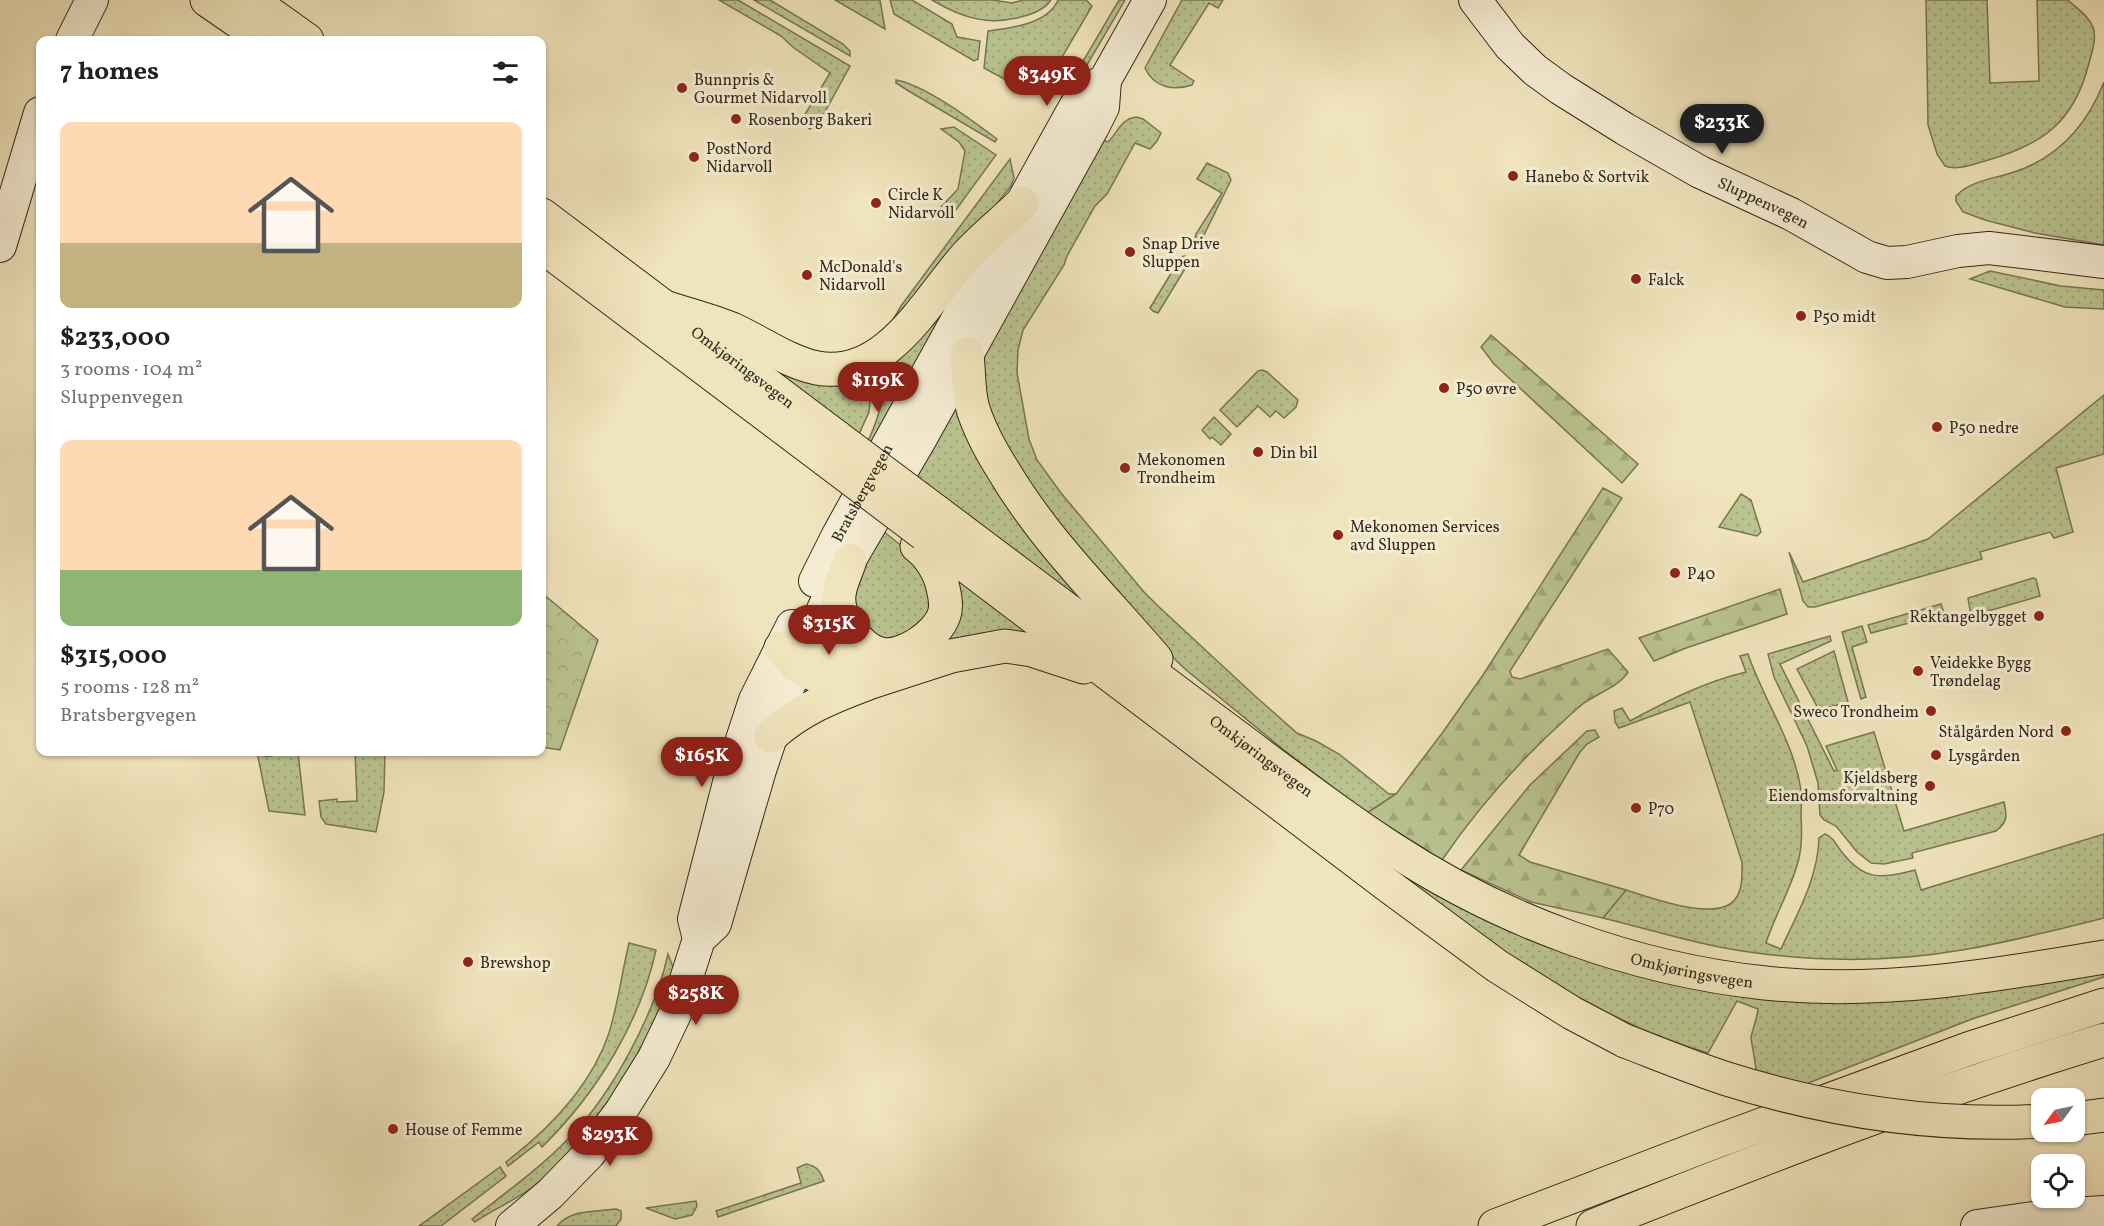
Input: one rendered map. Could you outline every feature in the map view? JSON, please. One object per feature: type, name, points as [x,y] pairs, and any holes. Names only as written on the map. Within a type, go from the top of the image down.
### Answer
[{"type":"main road","points":[[74,36],[92,0]]},
{"type":"main road","points":[[207,0],[259,36]]},
{"type":"main road","points":[[251,0],[301,36]]},
{"type":"main road","name":"Bratsbergvegen","points":[[512,1226],[550,1194],[589,1154],[637,1089],[675,1014],[699,939],[715,924],[795,653],[838,535],[1082,95],[1104,80],[1150,0]]},
{"type":"main road","name":"Sluppenvegen","points":[[1475,0],[1510,46],[1535,70],[1561,89],[1700,172],[1791,214],[1867,257],[1887,263],[1906,262],[1958,251],[1989,248],[2104,262]]},
{"type":"main road","name":"Bratsbergvegen","points":[[699,939],[694,919],[733,766],[755,700],[795,653],[967,354],[1103,107],[1104,80]]},
{"type":"main road","points":[[0,246],[36,126]]},
{"type":"main road","points":[[665,307],[733,330],[797,362],[818,368],[839,369],[861,364],[880,354],[903,334],[967,255],[1022,203]]},
{"type":"main road","name":"Omkjøringsvegen","points":[[546,218],[665,307],[926,531],[1110,675],[1497,966],[1572,1013],[1625,1041],[1726,1079],[1774,1092],[1893,1116],[1934,1120],[2031,1121]]},
{"type":"main road","name":"Omkjøringsvegen","points":[[546,249],[832,449],[872,495],[1196,706],[1351,821],[1402,855],[1499,908],[1613,953],[1705,974],[1766,983],[1840,987],[1913,984],[2034,969],[2104,957]]},
{"type":"main road","points":[[967,354],[973,407],[984,436],[1008,479],[1064,557],[1126,624],[1196,706]]},
{"type":"main road","points":[[771,736],[785,723],[919,644],[937,627],[944,615],[946,597],[941,579],[932,562],[926,531]]},
{"type":"main road","points":[[850,560],[839,594],[843,618],[876,668]]},
{"type":"main road","points":[[876,668],[1005,646],[1032,650],[1110,675]]},
{"type":"main road","points":[[795,653],[829,654],[867,659],[876,668]]},
{"type":"main road","points":[[2034,969],[2104,939]]},
{"type":"main road","points":[[1495,1226],[1968,1049],[2104,1005]]},
{"type":"main road","points":[[1593,1226],[1752,1163],[1904,1107],[2104,1040]]},
{"type":"main road","points":[[2085,1118],[2104,1115]]},
{"type":"main road","points":[[1977,1226],[2054,1215],[2104,1212]]},
{"type":"green space","points":[[719,0],[738,0],[850,66],[820,121],[810,129],[802,123],[804,116],[830,73],[781,36]]},
{"type":"green space","points":[[754,0],[770,0],[843,44],[850,51],[850,56]]},
{"type":"green space","points":[[835,0],[880,0],[885,29]]},
{"type":"green space","points":[[890,0],[912,0],[952,24],[957,37],[980,41],[978,59],[974,61],[894,14]]},
{"type":"green space","points":[[932,0],[993,0],[1012,3],[1023,0],[1051,0],[1041,9],[1028,15],[1015,19],[990,21],[955,12]]},
{"type":"green space","points":[[1058,0],[1086,0],[1092,6],[1048,81],[1023,94],[1010,82],[984,68],[988,31],[1038,20],[1053,8]]},
{"type":"green space","points":[[1119,0],[1125,0],[1066,101],[1064,100],[1062,97]]},
{"type":"green space","points":[[1182,0],[1223,0],[1218,8],[1209,3],[1170,65],[1194,81],[1192,85],[1172,88],[1159,84],[1145,68]]},
{"type":"green space","points":[[1926,0],[1987,0],[1990,83],[2039,81],[2037,0],[2068,0],[2089,19],[2094,36],[2093,50],[2083,84],[2065,116],[2039,139],[2005,155],[1955,168],[1945,166],[1937,154],[1928,125]]},
{"type":"green space","points":[[896,80],[908,83],[934,96],[997,139],[995,142],[907,90],[896,83]]},
{"type":"green space","points":[[2104,82],[2104,245],[2035,233],[1963,212],[1956,201],[1956,196],[1962,191],[1975,184],[2028,167],[2043,159],[2068,138],[2089,112]]},
{"type":"green space","points":[[1136,117],[1143,119],[1161,133],[1157,141],[1150,149],[1135,143],[1107,194],[1095,206],[1064,265],[1023,330],[1018,350],[1017,373],[1029,439],[1037,460],[1061,493],[1158,606],[1297,733],[1339,754],[1389,794],[1396,794],[1367,813],[1284,750],[1185,669],[1135,621],[1082,563],[985,416],[981,354],[1100,139],[1108,142],[1123,123]]},
{"type":"green space","points":[[954,127],[996,155],[950,218],[941,207],[958,189],[965,151],[959,142],[941,129]]},
{"type":"green space","points":[[1010,159],[1014,178],[1011,186],[912,308],[888,328],[901,306]]},
{"type":"green space","points":[[1207,163],[1228,173],[1231,180],[1201,241],[1195,238],[1196,234],[1222,193],[1197,179]]},
{"type":"green space","points":[[975,257],[874,445],[868,441],[881,403],[885,364]]},
{"type":"green space","points":[[1181,257],[1191,259],[1158,313],[1153,311],[1150,308]]},
{"type":"green space","points":[[1990,271],[2061,286],[2104,290],[2104,309],[2065,307],[1970,279]]},
{"type":"green space","points":[[1491,335],[1638,464],[1622,483],[1494,364],[1481,347]]},
{"type":"green space","points":[[729,337],[873,372],[869,412],[859,434]]},
{"type":"green space","points":[[1262,370],[1298,400],[1296,407],[1284,418],[1276,411],[1270,417],[1258,406],[1237,427],[1220,410],[1258,371]]},
{"type":"green space","points":[[2104,395],[2104,454],[2056,468],[2073,532],[2054,538],[2050,532],[1980,552],[1982,559],[1815,607],[1808,607],[1803,601],[1789,552],[1803,582],[1928,539]]},
{"type":"green space","points":[[957,397],[1119,630],[914,476]]},
{"type":"green space","points":[[1214,417],[1231,434],[1221,445],[1212,437],[1210,439],[1202,430]]},
{"type":"green space","points":[[1603,488],[1622,498],[1510,671],[1512,677],[1520,679],[1608,649],[1628,672],[1615,685],[1580,706],[1534,749],[1486,802],[1442,860],[1367,813],[1396,794],[1443,732],[1483,675]]},
{"type":"green space","points":[[1741,494],[1751,500],[1761,532],[1757,536],[1719,527]]},
{"type":"green space","points":[[883,531],[909,552],[925,573],[932,608],[923,626],[888,640],[870,634],[853,601],[859,574]]},
{"type":"green space","points":[[950,573],[1040,638],[937,644]]},
{"type":"green space","points":[[2036,579],[2040,596],[1971,616],[1968,598]]},
{"type":"green space","points":[[1780,589],[1787,614],[1654,661],[1639,638]]},
{"type":"green space","points":[[546,596],[598,640],[560,750],[546,748]]},
{"type":"green space","points":[[1941,604],[1945,617],[1919,624],[1917,611]]},
{"type":"green space","points":[[1910,613],[1913,622],[1871,633],[1868,625]]},
{"type":"green space","points":[[1862,626],[1867,642],[1852,647],[1866,697],[1861,699],[1842,632]]},
{"type":"green space","points":[[1830,636],[1831,641],[1780,664],[1834,771],[1837,770],[1826,746],[1874,732],[1904,831],[2004,802],[2006,818],[2000,828],[1912,853],[1913,858],[1884,864],[1871,863],[1857,852],[1836,826],[1824,820],[1820,815],[1818,783],[1807,746],[1774,677],[1768,654]]},
{"type":"green space","points":[[1834,651],[1848,702],[1819,710],[1797,669]]},
{"type":"green space","points":[[1748,654],[1792,755],[1801,793],[1802,838],[1799,858],[1766,943],[1781,949],[1811,881],[1819,838],[1825,834],[1832,839],[1849,861],[1865,873],[1882,876],[1915,870],[1921,890],[2104,834],[2104,918],[2016,940],[1936,954],[1883,959],[1829,959],[1731,949],[1603,918],[1626,890],[1700,909],[1715,909],[1728,905],[1736,898],[1742,881],[1742,862],[1690,702],[1619,728],[1615,722],[1614,711],[1622,708],[1630,721],[1672,699],[1746,672],[1740,656]]},
{"type":"green space","points":[[1595,730],[1599,737],[1587,744],[1580,752],[1519,855],[1530,862],[1626,890],[1603,918],[1531,902],[1461,870],[1530,785],[1587,731]]},
{"type":"green space","points":[[258,756],[298,756],[305,815],[269,811]]},
{"type":"green space","points":[[355,756],[385,756],[384,792],[376,832],[326,824],[321,817],[319,801],[337,799],[337,802],[357,801]]},
{"type":"green space","points":[[1348,837],[1564,952],[1640,976],[2104,971],[2104,977],[1972,1019],[1806,1084],[1756,1070],[1751,1037],[1758,1009],[1737,1001],[1708,1053],[1658,1036],[1610,1014],[1519,961]]},
{"type":"green space","points":[[629,943],[656,950],[639,1004],[613,1056],[598,1081],[542,1147],[539,1142],[508,1166],[506,1162],[538,1136],[567,1105],[580,1089],[601,1053],[615,1011]]},
{"type":"green space","points":[[668,954],[673,967],[664,1000],[638,1053],[599,1115],[569,1153],[534,1186],[475,1222],[472,1219],[557,1150],[600,1100],[642,1028],[662,977]]},
{"type":"green space","points":[[806,1164],[818,1170],[824,1181],[718,1217],[716,1211],[801,1183],[797,1168]]},
{"type":"green space","points":[[500,1167],[506,1176],[441,1226],[419,1226]]},
{"type":"green space","points":[[696,1201],[697,1206],[692,1215],[675,1219],[646,1208]]},
{"type":"green space","points":[[616,1209],[621,1211],[621,1219],[616,1226],[557,1226],[576,1214]]},
{"type":"place","name":"Bunnpris & Gourmet Nidarvoll","points":[[682,88]]},
{"type":"place","name":"Rosenborg Bakeri","points":[[736,119]]},
{"type":"place","name":"PostNord Nidarvoll","points":[[694,157]]},
{"type":"place","name":"Hanebo & Sortvik","points":[[1513,176]]},
{"type":"place","name":"Circle K Nidarvoll","points":[[876,203]]},
{"type":"place","name":"Snap Drive Sluppen","points":[[1130,252]]},
{"type":"place","name":"McDonald's Nidarvoll","points":[[807,275]]},
{"type":"place","name":"Falck","points":[[1636,279]]},
{"type":"place","name":"P50 midt","points":[[1801,316]]},
{"type":"place","name":"P50 øvre","points":[[1444,388]]},
{"type":"place","name":"P50 nedre","points":[[1937,427]]},
{"type":"place","name":"Din bil","points":[[1258,452]]},
{"type":"place","name":"Mekonomen Trondheim","points":[[1125,468]]},
{"type":"place","name":"Mekonomen Services avd Sluppen","points":[[1338,535]]},
{"type":"place","name":"P40","points":[[1675,573]]},
{"type":"place","name":"Rektangelbygget","points":[[2039,616]]},
{"type":"place","name":"Veidekke Bygg Trøndelag","points":[[1918,671]]},
{"type":"place","name":"Sweco Trondheim","points":[[1931,711]]},
{"type":"place","name":"Stålgården Nord","points":[[2066,731]]},
{"type":"place","name":"Lysgården","points":[[1936,755]]},
{"type":"place","name":"Kjeldsberg Eiendomsforvaltning","points":[[1930,786]]},
{"type":"place","name":"P70","points":[[1636,808]]},
{"type":"place","name":"Brewshop","points":[[468,962]]},
{"type":"place","name":"House of Femme","points":[[393,1129]]}]
